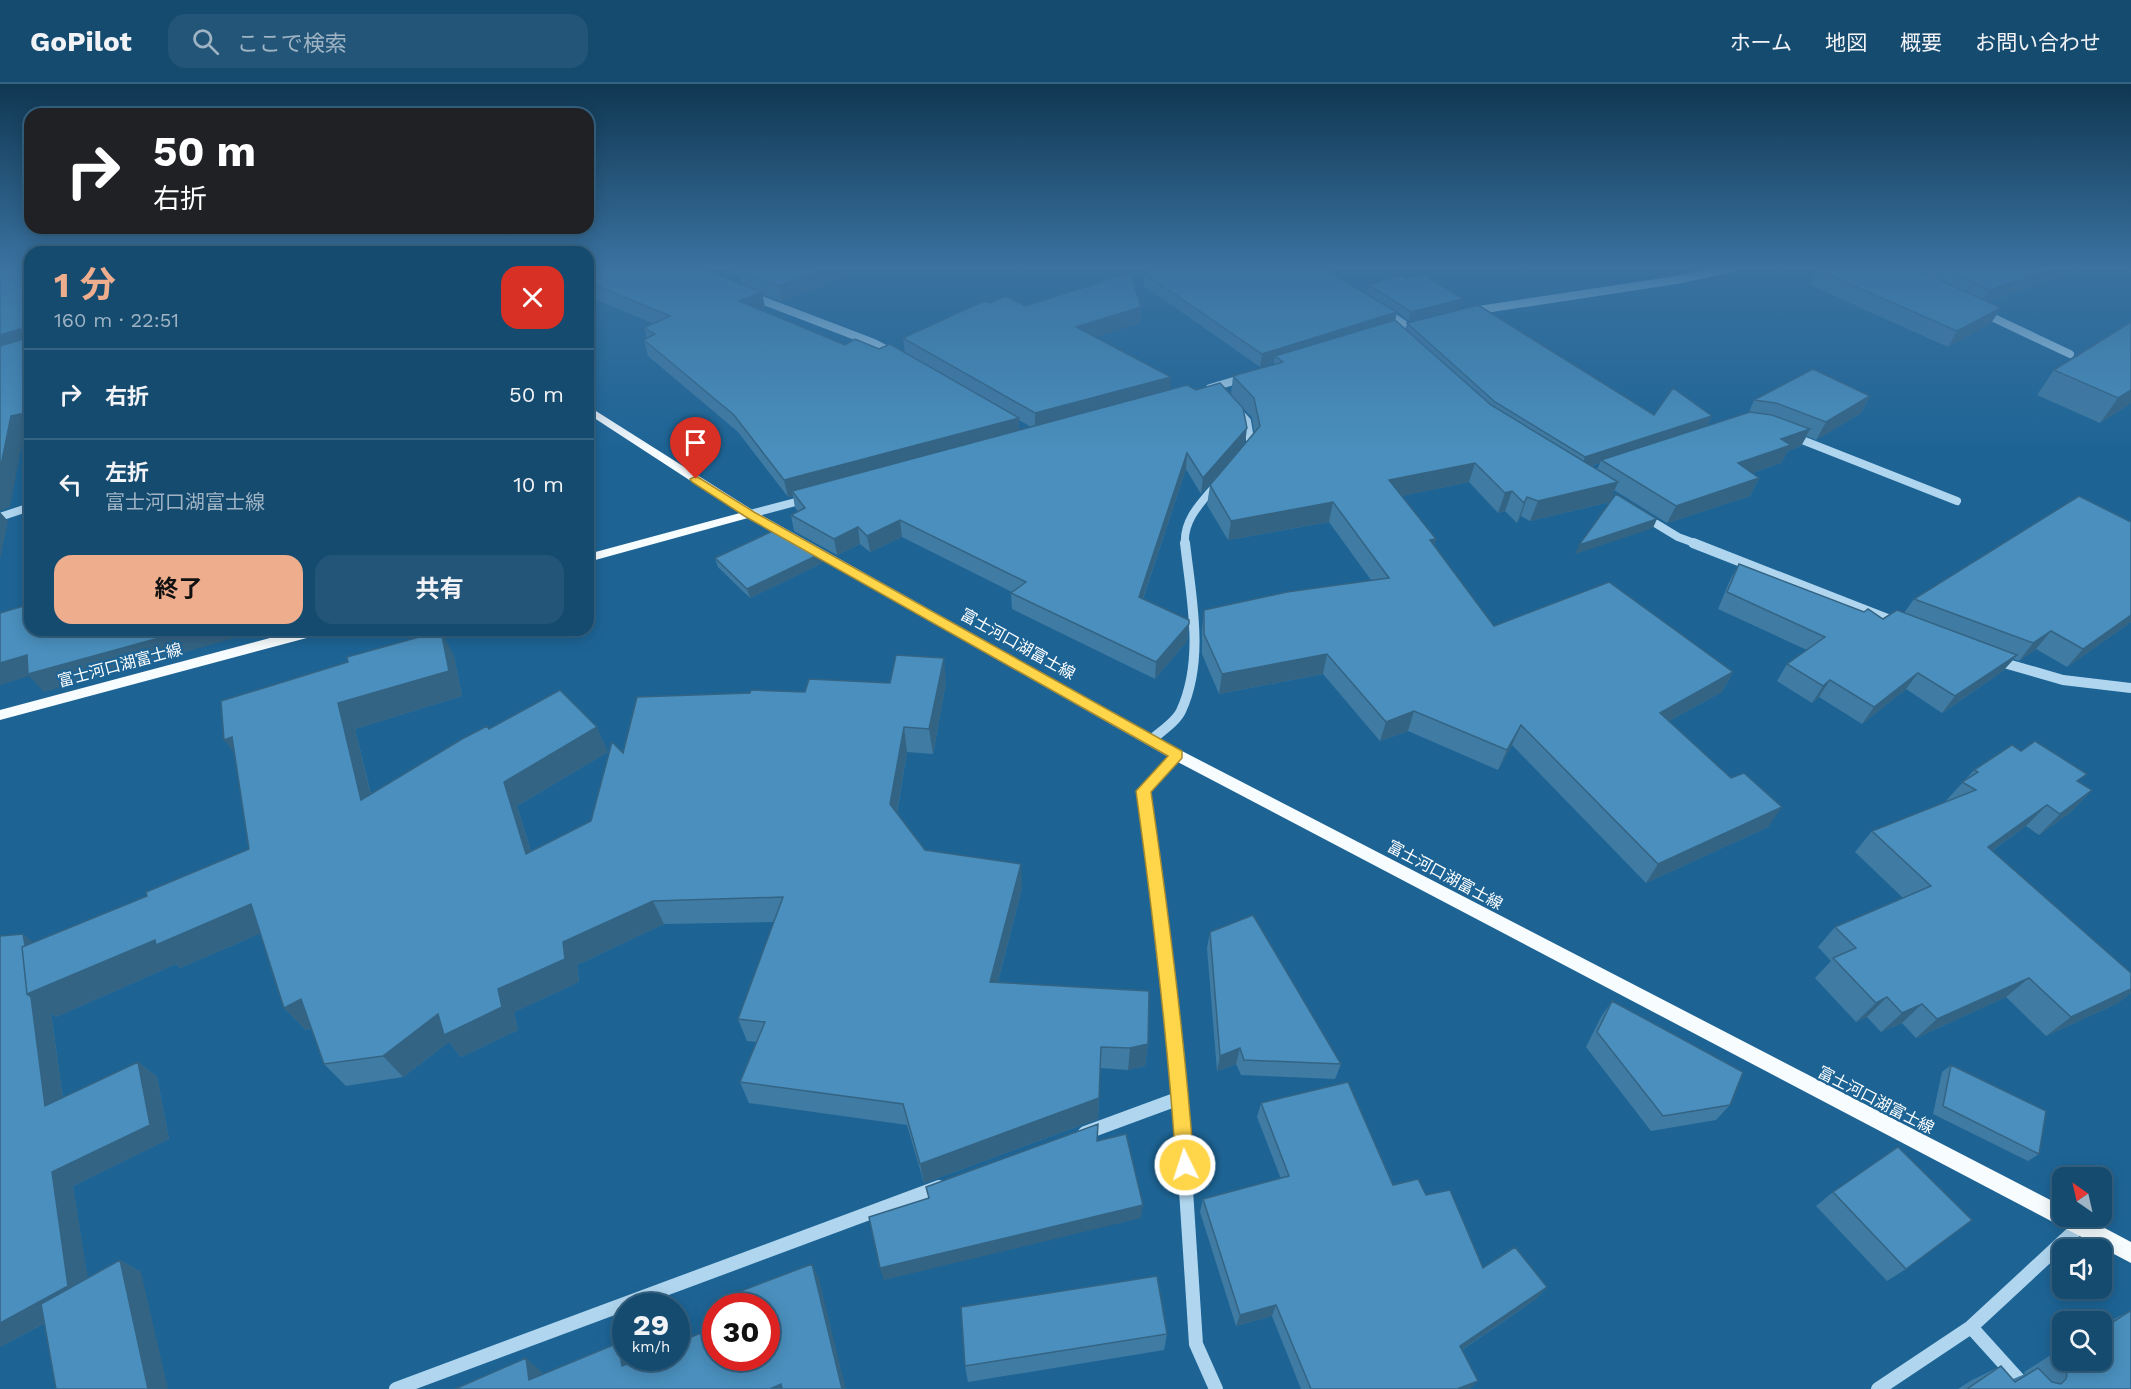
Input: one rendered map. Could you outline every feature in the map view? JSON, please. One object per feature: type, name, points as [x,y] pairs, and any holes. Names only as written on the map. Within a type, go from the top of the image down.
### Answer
[{"type":"main road","name":"富士河口湖富士線","points":[[594,413],[750,514],[1178,755],[2052,1211]]},
{"type":"main road","points":[[594,556],[750,514]]},
{"type":"main road","name":"富士河口湖富士線","points":[[0,715],[296,636]]},
{"type":"main road","name":"富士河口湖富士線","points":[[2082,1227],[2131,1253]]},
{"type":"street","points":[[837,329],[874,343],[903,358]]},
{"type":"street","points":[[2016,329],[2070,354]]},
{"type":"street","points":[[1204,390],[1259,373]]},
{"type":"street","points":[[1215,387],[1247,421],[1251,446],[1244,454]]},
{"type":"street","points":[[1786,434],[1957,501]]},
{"type":"street","points":[[1151,740],[1180,713],[1192,672],[1195,637],[1184,530],[1196,509],[1223,478]]},
{"type":"street","points":[[750,514],[818,496]]},
{"type":"street","points":[[0,517],[24,509]]},
{"type":"street","points":[[1639,513],[1678,537],[1908,627]]},
{"type":"street","points":[[1992,660],[2053,680],[2099,687],[2131,688]]},
{"type":"street","points":[[1178,755],[1144,791],[1158,892],[1180,1098],[1196,1344],[1216,1389]]},
{"type":"street","points":[[1068,1139],[1180,1098]]},
{"type":"street","points":[[396,1389],[956,1181]]},
{"type":"street","points":[[1878,1389],[1971,1327],[2079,1227]]},
{"type":"street","points":[[1971,1327],[2027,1389]]},
{"type":"building","points":[[0,329],[24,329],[24,336],[20,329],[0,335]]},
{"type":"building","points":[[646,329],[806,329],[845,345],[855,339],[879,349],[890,344],[1019,418],[784,480],[734,415],[644,340],[655,334]]},
{"type":"building","points":[[923,329],[1080,329],[1171,377],[1035,413],[903,338]]},
{"type":"building","points":[[1225,329],[1343,329],[1262,354]]},
{"type":"building","points":[[1365,329],[1405,329],[1491,405],[1618,482],[1538,501],[1527,497],[1524,503],[1512,491],[1505,493],[1475,463],[1389,480],[1436,539],[1430,540],[1494,626],[1609,582],[1733,672],[1660,713],[1731,778],[1744,773],[1782,807],[1658,864],[1521,725],[1507,750],[1414,711],[1386,722],[1327,654],[1222,674],[1204,634],[1204,610],[1287,592],[1389,578],[1333,502],[1231,521],[1210,485],[1260,426],[1254,398],[1233,376],[1283,362],[1275,356]]},
{"type":"building","points":[[1414,329],[1516,329],[1654,415],[1673,388],[1712,416],[1585,457],[1495,402]]},
{"type":"building","points":[[2120,329],[2131,329],[2131,390],[2118,398],[2054,370]]},
{"type":"building","points":[[24,336],[24,413],[11,416],[0,470],[0,346],[20,340]]},
{"type":"building","points":[[1813,369],[1870,396],[1826,422],[1776,403],[1754,400]]},
{"type":"building","points":[[1220,383],[1243,408],[1247,428],[1203,478],[1187,453],[1139,597],[1189,620],[1189,624],[1156,662],[1011,593],[1026,582],[900,520],[867,536],[858,527],[834,539],[791,515],[805,508],[792,491],[1187,385],[1196,390]]},
{"type":"building","points":[[1750,412],[1772,415],[1810,429],[1781,439],[1791,445],[1738,463],[1759,478],[1676,506],[1601,460]]},
{"type":"building","points":[[1616,494],[1657,519],[1579,545]]},
{"type":"building","points":[[2079,496],[2131,522],[2131,615],[2083,649],[2051,631],[2033,643],[1914,599]]},
{"type":"building","points":[[777,529],[820,554],[747,589],[715,558]]},
{"type":"building","points":[[1739,564],[1864,612],[1868,609],[1883,619],[1897,610],[2017,655],[1955,696],[1918,673],[1874,707],[1830,680],[1823,686],[1787,664],[1825,637],[1727,592]]},
{"type":"building","points":[[24,606],[24,636],[166,636],[28,674],[27,655],[0,663],[0,613]]},
{"type":"building","points":[[423,636],[442,636],[449,671],[338,703],[361,800],[462,739],[487,726],[489,729],[560,690],[597,727],[504,782],[526,854],[591,821],[612,742],[623,753],[637,697],[750,693],[751,690],[805,692],[809,679],[890,683],[896,655],[944,658],[929,729],[904,727],[890,804],[925,850],[1021,864],[990,982],[1149,991],[1148,1044],[1130,1048],[1101,1047],[1099,1098],[920,1164],[903,1104],[740,1082],[765,1022],[738,1019],[783,897],[653,901],[563,942],[565,959],[498,989],[502,1007],[444,1035],[438,1014],[383,1056],[324,1064],[301,999],[284,1008],[251,904],[156,945],[155,940],[27,994],[22,947],[147,896],[146,892],[249,849],[232,737],[224,740],[221,701],[348,662],[347,657]]},
{"type":"building","points":[[2035,741],[2087,774],[2077,781],[2092,790],[2060,814],[2047,805],[1988,847],[2131,973],[2131,989],[2071,1017],[2029,978],[1937,1019],[1922,1004],[1902,1013],[1887,997],[1876,1003],[1833,958],[1856,948],[1835,927],[1931,886],[1872,831],[1976,790],[1962,782],[1978,772],[1974,770],[2012,745],[2021,751]]},
{"type":"building","points":[[1253,915],[1341,1064],[1244,1060],[1240,1048],[1220,1056],[1210,932]]},
{"type":"building","points":[[23,934],[25,946],[22,947],[27,994],[31,997],[45,1106],[138,1062],[150,1125],[52,1172],[68,1286],[0,1323],[0,936]]},
{"type":"building","points":[[1612,1001],[1743,1072],[1730,1105],[1663,1116],[1597,1032]]},
{"type":"building","points":[[1951,1065],[2046,1111],[2039,1154],[1943,1106]]},
{"type":"building","points":[[1348,1082],[1393,1185],[1418,1179],[1426,1195],[1450,1190],[1483,1268],[1515,1247],[1547,1287],[1460,1346],[1478,1381],[1457,1389],[1311,1389],[1276,1305],[1240,1315],[1203,1199],[1289,1176],[1261,1103]]},
{"type":"building","points":[[1098,1124],[1097,1141],[1126,1134],[1143,1205],[880,1268],[869,1217],[929,1198],[926,1187]]},
{"type":"building","points":[[1898,1147],[1972,1220],[1906,1269],[1833,1192]]},
{"type":"building","points":[[120,1260],[148,1389],[56,1389],[41,1304]]},
{"type":"building","points":[[812,1264],[842,1389],[782,1389],[781,1384],[770,1389],[455,1389],[526,1358],[529,1380],[612,1345],[612,1371],[690,1371],[690,1337],[702,1333],[702,1371],[780,1371],[780,1293],[736,1293]]},
{"type":"building","points":[[1157,1276],[1167,1334],[965,1366],[961,1307]]},
{"type":"building","points":[[2131,1312],[2131,1389],[1967,1389],[2001,1366],[2015,1382],[2038,1368],[2052,1382],[2061,1384],[2066,1379],[2065,1371],[2112,1371],[2112,1323]]},
{"type":"route","points":[[696,479],[750,514],[1178,755],[1144,791],[1158,892],[1185,1165]]}]
